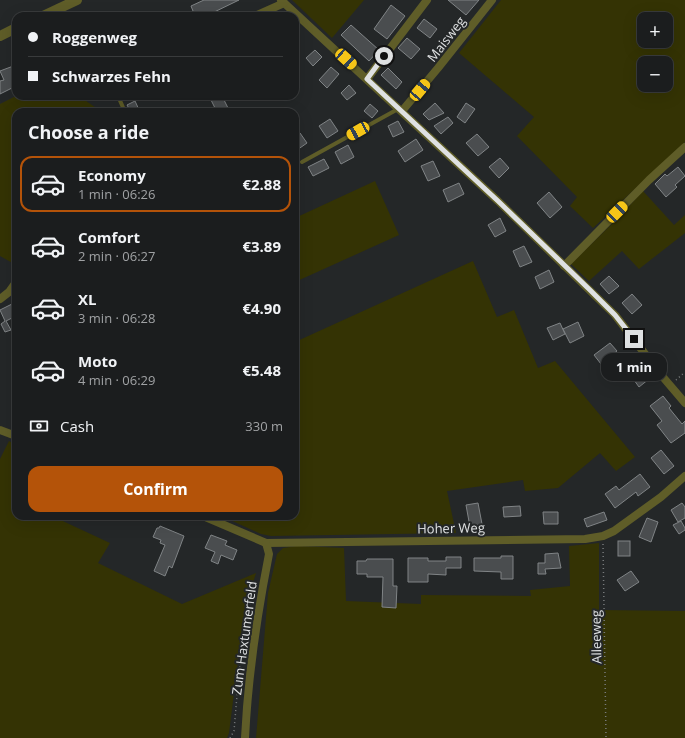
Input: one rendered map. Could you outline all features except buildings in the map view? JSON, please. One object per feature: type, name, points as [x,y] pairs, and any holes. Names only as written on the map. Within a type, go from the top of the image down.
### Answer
[{"type":"street","points":[[52,12],[77,0]]},
{"type":"street","points":[[367,79],[427,0]]},
{"type":"street","name":"Maisweg","points":[[400,110],[438,68],[492,0]]},
{"type":"street","points":[[262,12],[283,1],[295,12]]},
{"type":"street","points":[[299,16],[498,201],[615,315],[685,403]]},
{"type":"street","points":[[0,36],[12,30]]},
{"type":"street","points":[[564,266],[685,147]]},
{"type":"street","points":[[0,299],[12,288]]},
{"type":"street","points":[[0,430],[12,434]]},
{"type":"street","name":"Hoher Weg","points":[[212,520],[266,543],[585,539],[603,536],[614,531],[661,497],[685,476]]},
{"type":"street","name":"Zum Haxtumerfeld","points":[[245,738],[252,652],[269,554],[266,543]]},
{"type":"lane","points":[[302,162],[400,110]]},
{"type":"path","points":[[670,386],[685,372]]},
{"type":"path","name":"Alleeweg","points":[[603,536],[606,738]]},
{"type":"shaded area","points":[[292,0],[364,0],[332,38]]},
{"type":"shaded area","points":[[501,0],[685,0],[685,142],[593,228],[570,206],[577,197],[517,136],[534,117],[459,53]]},
{"type":"shaded area","points":[[12,98],[12,100],[85,100],[96,108],[12,108],[12,263],[0,256],[0,104]]},
{"type":"shaded area","points":[[375,181],[399,235],[299,280],[299,216]]},
{"type":"shaded area","points":[[643,191],[674,225],[685,215],[685,233],[639,269],[622,251],[589,281],[571,264]]},
{"type":"shaded area","points":[[473,261],[497,317],[514,310],[538,368],[555,361],[635,457],[616,471],[600,453],[558,488],[525,491],[523,480],[447,491],[456,533],[271,536],[261,534],[230,520],[299,520],[299,340]]},
{"type":"shaded area","points":[[9,441],[12,443],[12,520],[61,520],[110,543],[98,563],[182,604],[256,573],[244,613],[229,733],[227,738],[0,738],[0,459]]},
{"type":"shaded area","points":[[599,543],[599,610],[685,611],[685,738],[256,738],[268,593],[277,554],[283,548],[297,546],[344,548],[346,601],[421,604],[421,595],[531,596],[530,590],[570,586],[569,546]]},
{"type":"route","points":[[384,56],[367,79],[498,201],[590,290],[615,315],[634,339]]}]
